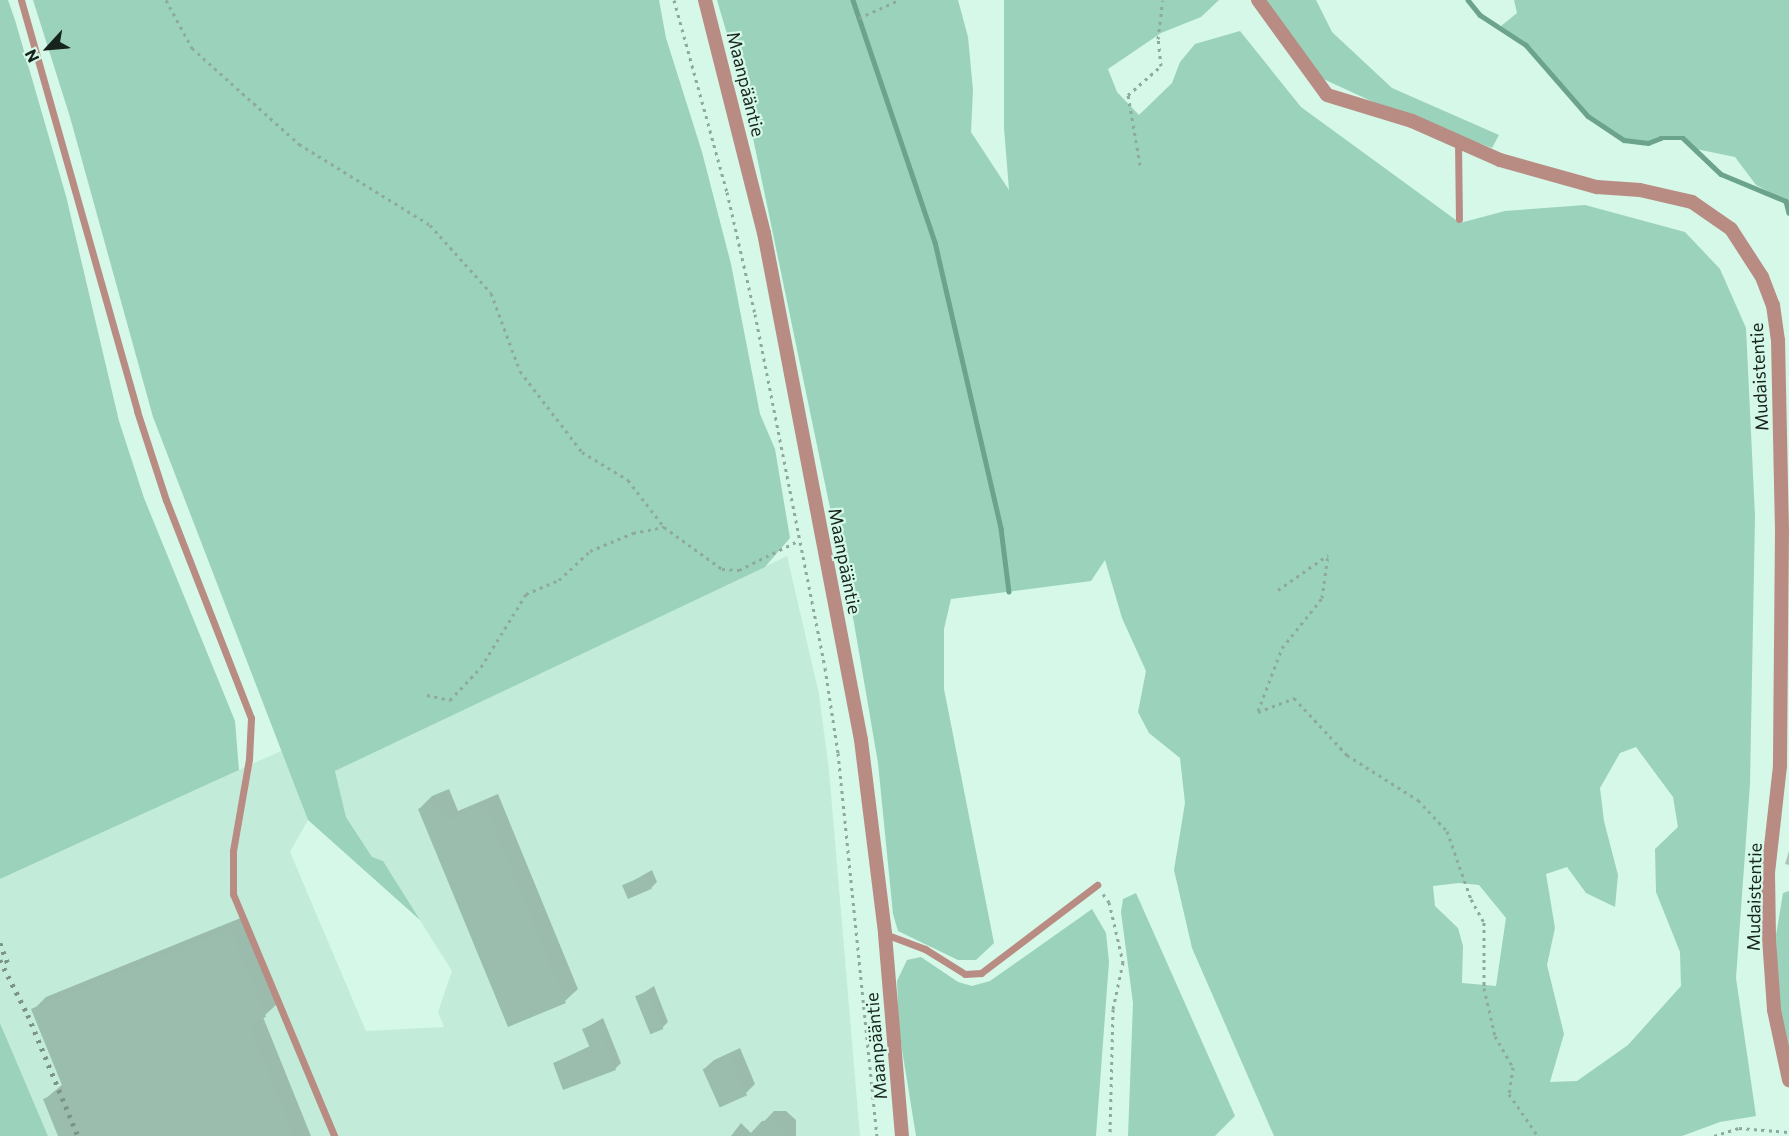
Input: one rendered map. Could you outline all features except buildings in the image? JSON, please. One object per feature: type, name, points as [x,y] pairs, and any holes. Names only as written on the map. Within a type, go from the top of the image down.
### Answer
[{"type":"street","name":"Maanpääntie","points":[[705,0],[764,233],[790,358],[861,740],[885,934],[902,1136]]},
{"type":"street","name":"Mudaistentie","points":[[1258,0],[1327,94],[1412,121],[1500,160],[1597,187],[1640,190],[1692,202],[1731,229],[1762,277],[1773,305],[1779,352],[1782,662],[1780,766],[1768,873],[1769,927],[1774,1010],[1789,1080]]},
{"type":"lane","points":[[21,0],[140,422],[166,500],[251,718],[249,759],[233,851],[233,894],[333,1136]]},
{"type":"lane","points":[[1458,141],[1459,219]]},
{"type":"lane","points":[[885,934],[925,949],[965,974],[981,973],[1097,885]]},
{"type":"path","points":[[166,0],[192,48],[299,144],[429,225],[491,292],[520,371],[582,452],[628,480],[664,527],[722,569],[739,570],[798,542]]},
{"type":"path","points":[[674,0],[727,192],[838,753],[877,1136]]},
{"type":"path","points":[[859,18],[899,0]]},
{"type":"path","points":[[1140,165],[1128,95],[1161,66],[1158,39],[1163,0]]},
{"type":"path","points":[[427,695],[450,700],[482,667],[526,594],[559,580],[591,551],[633,533],[664,527]]},
{"type":"path","points":[[1278,590],[1328,555],[1322,598],[1282,648],[1258,712],[1294,698],[1347,756],[1418,800],[1447,831],[1471,899],[1484,922],[1484,988],[1495,1036],[1513,1067],[1509,1094],[1538,1136]]},
{"type":"path","points":[[1097,885],[1109,902],[1123,962],[1113,1009],[1110,1136]]},
{"type":"path","points":[[1714,1136],[1739,1128],[1789,1132]]},
{"type":"shaded area","points":[[0,0],[8,0],[15,20],[66,196],[119,421],[144,498],[235,721],[239,770],[0,879]]},
{"type":"shaded area","points":[[33,0],[659,0],[666,38],[702,152],[731,264],[760,414],[775,449],[790,538],[765,567],[335,771],[346,817],[372,857],[383,861],[420,920],[308,820],[153,417],[70,117]]},
{"type":"shaded area","points":[[717,0],[958,0],[968,37],[973,90],[971,132],[1009,190],[1004,128],[1004,0],[1219,0],[1201,17],[1161,33],[1108,69],[1117,92],[1139,115],[1172,83],[1180,62],[1195,44],[1240,31],[1301,107],[1460,223],[1505,211],[1585,205],[1685,232],[1720,269],[1746,328],[1755,516],[1750,784],[1736,978],[1756,1116],[1720,1122],[1682,1136],[1274,1136],[1192,948],[1174,870],[1185,803],[1180,758],[1149,733],[1138,712],[1146,671],[1122,618],[1105,560],[1091,581],[951,599],[944,629],[944,689],[994,943],[976,960],[958,960],[898,931],[893,914],[878,763],[854,623],[742,85]],"holes":[[[1636,747],[1673,797],[1678,827],[1655,849],[1656,892],[1680,952],[1681,986],[1628,1045],[1577,1081],[1550,1082],[1564,1034],[1547,965],[1555,928],[1546,874],[1567,867],[1586,893],[1615,907],[1618,875],[1604,821],[1600,788],[1620,753]],[[1459,883],[1479,885],[1506,918],[1496,986],[1462,983],[1463,946],[1458,928],[1435,906],[1433,886]]]},
{"type":"shaded area","points":[[1264,0],[1316,0],[1332,32],[1392,88],[1499,135],[1492,148],[1395,112],[1319,77]]},
{"type":"shaded area","points":[[1514,0],[1789,0],[1789,213],[1786,201],[1756,185],[1735,157],[1696,149],[1683,138],[1661,138],[1648,143],[1624,140],[1588,116],[1526,45],[1501,26],[1517,13]]},
{"type":"shaded area","points":[[787,556],[819,694],[829,770],[860,1136],[48,1136],[0,1023],[0,879],[283,750],[308,820],[290,852],[366,1031],[444,1027],[438,1012],[452,971],[383,862],[372,857],[346,817],[335,771]]},
{"type":"shaded area","points":[[1789,891],[1789,1050],[1779,1013],[1776,935],[1783,893]]},
{"type":"shaded area","points":[[1136,893],[1235,1116],[1215,1136],[1128,1136],[1133,1003],[1121,912],[1123,899]]},
{"type":"shaded area","points":[[1092,909],[1106,933],[1109,962],[1096,1136],[916,1136],[899,1031],[897,981],[907,960],[921,957],[958,982],[972,986],[990,981]]},
{"type":"shaded area","points":[[0,1023],[20,1070],[48,1136],[0,1136]]},
{"type":"waterway","points":[[853,0],[935,242],[1001,528],[1009,592]]},
{"type":"waterway","points":[[1468,0],[1480,15],[1526,45],[1588,116],[1624,140],[1648,143],[1661,138],[1683,138],[1721,174],[1786,201],[1789,213]]},
{"type":"railway","points":[[0,943],[9,966]]},
{"type":"railway","points":[[0,960],[28,1015],[78,1136]]}]
